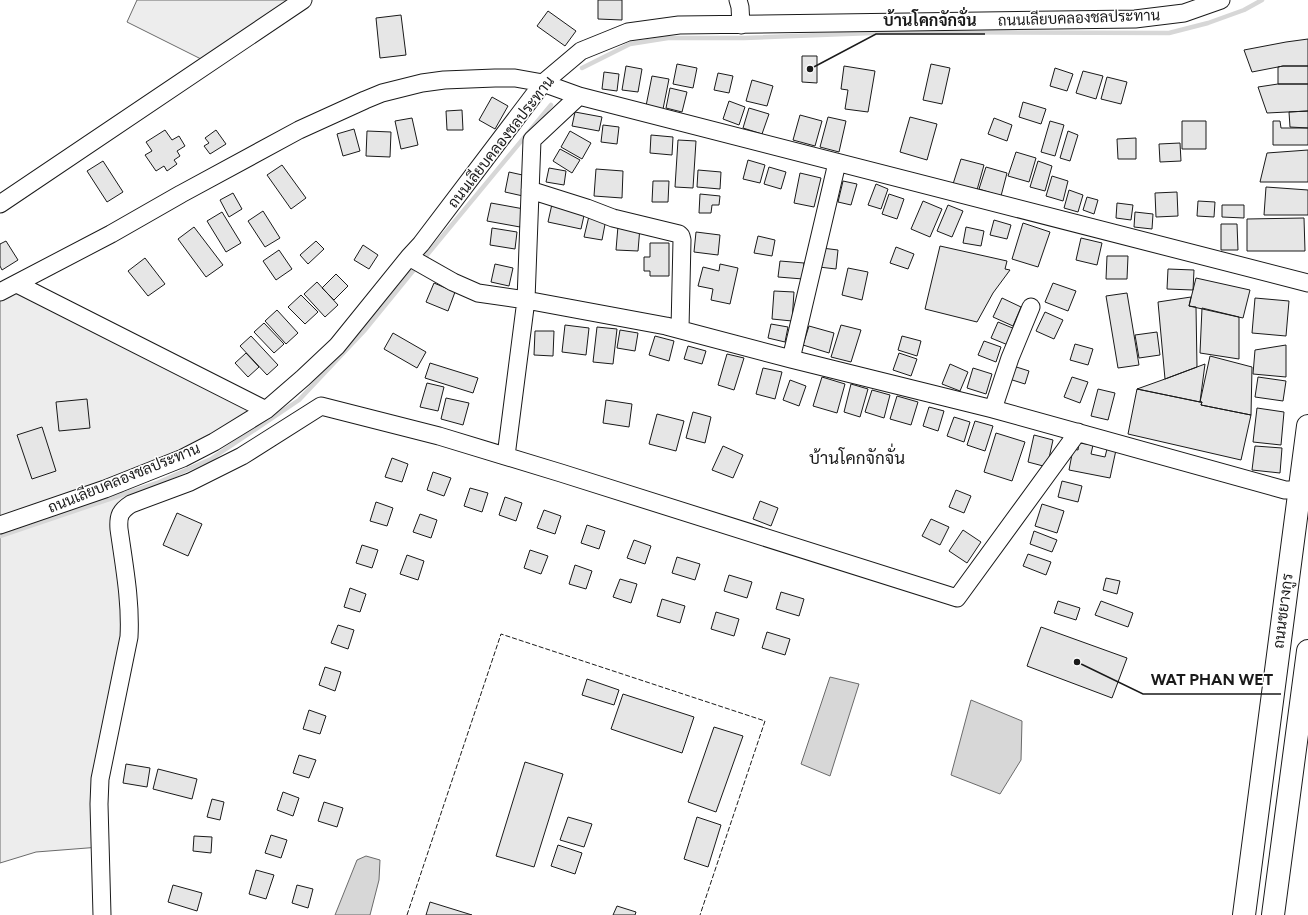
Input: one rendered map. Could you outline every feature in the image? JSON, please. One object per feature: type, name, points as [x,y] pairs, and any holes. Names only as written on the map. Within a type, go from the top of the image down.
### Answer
[{"type":"highway","name":"ถนนชยางกูร","points":[[1244,915],[1308,426]]},
{"type":"highway","name":"ถนนชยางกูร","points":[[1273,915],[1308,651]]},
{"type":"street","points":[[0,204],[303,0]]},
{"type":"street","points":[[738,0],[741,25]]},
{"type":"street","name":"ถนนเลียบคลองชลประทาน","points":[[0,525],[105,489],[183,458],[214,442],[266,410],[337,346],[411,258],[543,83],[581,51],[628,32],[679,25],[1135,19],[1184,13],[1221,0]]},
{"type":"street","points":[[0,292],[111,234],[299,130],[365,100],[399,88],[422,83],[444,80],[495,78],[515,78],[543,83],[578,96],[1308,283]]},
{"type":"street","points":[[506,456],[526,300],[532,140],[578,96]]},
{"type":"street","points":[[791,359],[837,163]]},
{"type":"street","points":[[530,190],[588,208],[613,218],[679,234],[682,240],[680,329]]},
{"type":"street","points":[[411,258],[453,282],[478,293],[526,300],[680,329],[791,359],[993,409],[1285,490],[1300,490]]},
{"type":"street","points":[[17,284],[266,410]]},
{"type":"street","points":[[993,409],[1010,358],[1031,307]]},
{"type":"street","points":[[102,915],[99,804],[100,779],[129,637],[130,620],[129,601],[119,529],[120,514],[131,504],[190,482],[242,456],[320,406],[439,436],[506,456],[957,598],[1078,432]]},
{"type":"shaded area","points":[[137,0],[303,0],[209,63],[127,22]]},
{"type":"shaded area","points":[[17,284],[266,410],[106,489],[127,493],[131,504],[124,509],[129,601],[100,847],[36,852],[0,863],[0,292]]},
{"type":"shaded area","points":[[830,677],[859,684],[830,776],[801,764]]},
{"type":"shaded area","points":[[971,700],[1022,721],[1021,760],[1000,794],[951,775]]},
{"type":"shaded area","points":[[366,856],[380,860],[379,880],[370,915],[335,915],[357,860]]},
{"type":"building","points":[[598,0],[622,0],[622,20],[598,19]]},
{"type":"building","points":[[548,11],[576,31],[565,46],[537,26]]},
{"type":"building","points":[[401,15],[406,55],[380,58],[376,18]]},
{"type":"building","points":[[1308,39],[1308,66],[1283,66],[1252,72],[1244,50]]},
{"type":"building","points":[[802,56],[817,56],[817,83],[802,82]]},
{"type":"building","points":[[677,64],[697,68],[693,88],[673,84]]},
{"type":"building","points":[[931,64],[950,68],[942,104],[923,100]]},
{"type":"building","points":[[626,66],[642,69],[638,92],[622,90]]},
{"type":"building","points":[[844,66],[875,71],[868,112],[845,109],[848,90],[841,89]]},
{"type":"building","points":[[1308,66],[1308,84],[1278,84],[1278,67]]},
{"type":"building","points":[[1055,68],[1073,74],[1067,91],[1050,86]]},
{"type":"building","points":[[1083,71],[1103,76],[1096,99],[1076,93]]},
{"type":"building","points":[[604,72],[619,74],[617,91],[602,89]]},
{"type":"building","points":[[718,73],[733,76],[729,93],[714,90]]},
{"type":"building","points":[[652,76],[669,79],[663,109],[646,106]]},
{"type":"building","points":[[1107,77],[1127,82],[1121,104],[1101,99]]},
{"type":"building","points":[[752,80],[773,86],[767,106],[746,101]]},
{"type":"building","points":[[1278,84],[1308,84],[1308,111],[1267,113],[1258,87]]},
{"type":"building","points":[[670,88],[687,92],[682,112],[666,108]]},
{"type":"building","points":[[492,97],[508,106],[495,129],[479,120]]},
{"type":"building","points":[[729,101],[745,107],[739,125],[723,119]]},
{"type":"building","points":[[1023,102],[1046,109],[1041,124],[1019,117]]},
{"type":"building","points":[[749,108],[769,114],[762,134],[743,128]]},
{"type":"building","points":[[462,110],[463,130],[447,130],[446,111]]},
{"type":"building","points":[[1308,111],[1308,128],[1290,127],[1289,112]]},
{"type":"building","points":[[575,112],[602,117],[599,131],[572,126]]},
{"type":"building","points":[[800,115],[822,121],[815,146],[793,140]]},
{"type":"building","points":[[828,117],[846,121],[839,152],[820,147]]},
{"type":"building","points":[[910,117],[937,124],[927,160],[900,152]]},
{"type":"building","points":[[412,118],[418,145],[401,149],[395,121]]},
{"type":"building","points":[[994,118],[1012,125],[1007,141],[988,134]]},
{"type":"building","points":[[1050,121],[1064,125],[1055,156],[1041,152]]},
{"type":"building","points":[[1182,121],[1206,121],[1206,149],[1182,149]]},
{"type":"building","points":[[1273,121],[1280,121],[1281,128],[1308,128],[1308,145],[1273,145]]},
{"type":"building","points":[[603,125],[619,127],[617,144],[601,142]]},
{"type":"building","points":[[354,129],[360,151],[343,156],[337,134]]},
{"type":"building","points":[[165,130],[172,140],[179,136],[185,146],[177,151],[180,156],[174,160],[177,164],[167,171],[164,166],[156,171],[145,155],[152,151],[146,142]]},
{"type":"building","points":[[216,130],[226,144],[210,154],[204,146],[209,143],[205,138]]},
{"type":"building","points":[[367,131],[391,132],[390,157],[366,156]]},
{"type":"building","points":[[570,131],[591,143],[582,159],[561,147]]},
{"type":"building","points":[[1068,131],[1078,135],[1070,161],[1060,158]]},
{"type":"building","points":[[651,135],[673,137],[672,155],[650,153]]},
{"type":"building","points":[[1136,138],[1136,159],[1118,159],[1117,139]]},
{"type":"building","points":[[678,140],[696,141],[693,188],[675,187]]},
{"type":"building","points":[[1180,143],[1181,161],[1160,162],[1159,144]]},
{"type":"building","points":[[560,149],[580,160],[572,173],[553,161]]},
{"type":"building","points":[[1308,150],[1308,182],[1260,182],[1267,153]]},
{"type":"building","points":[[1016,152],[1036,158],[1029,182],[1008,176]]},
{"type":"building","points":[[961,159],[984,165],[977,190],[953,184]]},
{"type":"building","points":[[748,160],[765,165],[760,183],[743,179]]},
{"type":"building","points":[[103,161],[123,192],[107,202],[87,171]]},
{"type":"building","points":[[1038,161],[1052,166],[1045,191],[1030,187]]},
{"type":"building","points":[[282,165],[306,198],[291,209],[267,175]]},
{"type":"building","points":[[769,167],[786,172],[781,189],[764,184]]},
{"type":"building","points":[[986,167],[1007,173],[1001,196],[979,189]]},
{"type":"building","points":[[549,168],[566,171],[564,185],[546,182]]},
{"type":"building","points":[[596,169],[623,171],[622,198],[594,196]]},
{"type":"building","points":[[698,170],[721,172],[720,189],[697,187]]},
{"type":"building","points":[[509,172],[527,176],[523,196],[505,192]]},
{"type":"building","points":[[800,173],[821,178],[814,207],[794,203]]},
{"type":"building","points":[[1052,176],[1068,181],[1063,201],[1046,196]]},
{"type":"building","points":[[653,181],[669,181],[668,202],[652,202]]},
{"type":"building","points":[[843,181],[857,184],[851,205],[838,202]]},
{"type":"building","points":[[876,184],[888,189],[881,209],[868,205]]},
{"type":"building","points":[[1266,187],[1308,190],[1308,215],[1264,215]]},
{"type":"building","points":[[1069,190],[1083,195],[1078,212],[1064,208]]},
{"type":"building","points":[[1177,192],[1178,216],[1156,217],[1155,193]]},
{"type":"building","points":[[233,193],[242,209],[229,217],[220,200]]},
{"type":"building","points":[[700,194],[720,196],[719,205],[712,205],[711,213],[699,213]]},
{"type":"building","points":[[889,194],[904,199],[897,219],[882,214]]},
{"type":"building","points":[[1087,197],[1098,200],[1094,214],[1083,210]]},
{"type":"building","points":[[923,201],[942,209],[930,237],[911,229]]},
{"type":"building","points":[[1198,201],[1215,202],[1214,217],[1197,216]]},
{"type":"building","points":[[491,203],[524,209],[520,227],[487,221]]},
{"type":"building","points":[[1117,203],[1133,205],[1131,220],[1116,218]]},
{"type":"building","points":[[552,204],[585,211],[581,229],[548,222]]},
{"type":"building","points":[[948,205],[963,211],[952,237],[937,231]]},
{"type":"building","points":[[1222,205],[1244,205],[1244,218],[1222,217]]},
{"type":"building","points":[[263,211],[280,238],[265,247],[248,221]]},
{"type":"building","points":[[222,212],[241,243],[226,252],[207,221]]},
{"type":"building","points":[[1135,212],[1153,214],[1152,229],[1134,227]]},
{"type":"building","points":[[589,216],[606,219],[602,240],[584,237]]},
{"type":"building","points":[[1304,218],[1305,251],[1247,251],[1247,219]]},
{"type":"building","points":[[994,220],[1011,225],[1007,239],[990,235]]},
{"type":"building","points":[[1023,223],[1050,232],[1038,267],[1012,259]]},
{"type":"building","points":[[1221,224],[1237,224],[1238,250],[1221,250]]},
{"type":"building","points":[[618,226],[640,227],[638,251],[616,250]]},
{"type":"building","points":[[194,227],[223,265],[206,277],[178,239]]},
{"type":"building","points":[[966,227],[984,231],[981,246],[963,243]]},
{"type":"building","points":[[492,228],[517,232],[515,249],[490,245]]},
{"type":"building","points":[[696,232],[720,235],[718,255],[694,252]]},
{"type":"building","points":[[758,236],[775,240],[772,256],[754,253]]},
{"type":"building","points":[[1081,238],[1102,243],[1097,265],[1076,260]]},
{"type":"building","points":[[6,241],[18,260],[2,270],[0,266],[0,244]]},
{"type":"building","points":[[316,241],[324,249],[308,264],[300,255]]},
{"type":"building","points":[[650,243],[669,243],[669,276],[650,276],[650,271],[644,271],[644,257],[650,257]]},
{"type":"building","points":[[363,245],[378,255],[369,269],[354,260]]},
{"type":"building","points":[[940,246],[1007,261],[1005,269],[1010,270],[993,293],[977,322],[925,309]]},
{"type":"building","points":[[896,247],[914,254],[908,269],[890,263]]},
{"type":"building","points":[[822,248],[838,250],[836,269],[819,267]]},
{"type":"building","points":[[279,250],[292,269],[276,280],[263,261]]},
{"type":"building","points":[[1107,256],[1128,256],[1127,279],[1106,279]]},
{"type":"building","points":[[145,258],[165,284],[148,296],[128,271]]},
{"type":"building","points":[[780,261],[804,263],[803,279],[778,277]]},
{"type":"building","points":[[495,264],[513,268],[509,286],[491,282]]},
{"type":"building","points":[[720,264],[738,268],[730,304],[711,300],[713,289],[698,286],[703,267],[719,271]]},
{"type":"building","points":[[848,268],[868,272],[862,300],[842,295]]},
{"type":"building","points":[[1168,269],[1194,270],[1193,290],[1167,289]]},
{"type":"building","points":[[336,274],[348,286],[334,300],[322,288]]},
{"type":"building","points":[[1196,278],[1250,290],[1243,318],[1189,306]]},
{"type":"building","points":[[317,282],[338,305],[325,317],[304,294]]},
{"type":"building","points":[[434,283],[455,292],[448,311],[426,302]]},
{"type":"building","points":[[1053,283],[1076,291],[1068,311],[1045,302]]},
{"type":"building","points":[[774,291],[794,292],[792,321],[772,319]]},
{"type":"building","points":[[1127,293],[1139,365],[1118,368],[1106,296]]},
{"type":"building","points":[[301,295],[318,312],[305,324],[288,307]]},
{"type":"building","points":[[1191,297],[1189,306],[1196,307],[1197,367],[1165,379],[1158,302]]},
{"type":"building","points":[[1002,298],[1021,307],[1013,326],[993,317]]},
{"type":"building","points":[[1255,298],[1289,301],[1286,336],[1252,333]]},
{"type":"building","points":[[1202,308],[1239,317],[1239,359],[1200,353]]},
{"type":"building","points":[[277,310],[298,333],[286,344],[265,321]]},
{"type":"building","points":[[1045,312],[1063,320],[1054,339],[1036,331]]},
{"type":"building","points":[[998,322],[1015,329],[1008,345],[991,338]]},
{"type":"building","points":[[264,323],[284,344],[274,353],[254,332]]},
{"type":"building","points":[[771,324],[788,327],[785,342],[768,338]]},
{"type":"building","points":[[565,325],[589,328],[586,355],[562,352]]},
{"type":"building","points":[[841,325],[861,330],[851,362],[831,357]]},
{"type":"building","points":[[809,326],[834,333],[829,353],[803,345]]},
{"type":"building","points":[[597,327],[617,329],[613,364],[593,362]]},
{"type":"building","points":[[620,330],[638,333],[635,351],[617,348]]},
{"type":"building","points":[[535,331],[554,331],[553,356],[534,355]]},
{"type":"building","points":[[1157,332],[1160,355],[1139,358],[1135,335]]},
{"type":"building","points":[[393,333],[426,352],[417,368],[384,349]]},
{"type":"building","points":[[251,336],[278,365],[267,375],[240,346]]},
{"type":"building","points":[[655,336],[674,341],[669,361],[649,355]]},
{"type":"building","points":[[902,336],[921,341],[917,356],[898,350]]},
{"type":"building","points":[[984,341],[1001,347],[996,362],[978,355]]},
{"type":"building","points":[[1075,344],[1093,349],[1088,365],[1070,360]]},
{"type":"building","points":[[1286,345],[1286,377],[1253,374],[1255,350]]},
{"type":"building","points":[[688,346],[706,351],[702,364],[684,359]]},
{"type":"building","points":[[246,353],[259,367],[248,377],[235,363]]},
{"type":"building","points":[[899,353],[917,359],[911,376],[893,370]]},
{"type":"building","points":[[727,354],[744,358],[734,390],[718,385]]},
{"type":"building","points":[[1210,356],[1252,367],[1251,415],[1201,405],[1202,402],[1200,402]]},
{"type":"building","points":[[430,363],[478,378],[473,393],[425,378]]},
{"type":"building","points":[[950,364],[968,372],[960,391],[942,384]]},
{"type":"building","points":[[1205,364],[1200,402],[1137,389],[1165,379]]},
{"type":"building","points":[[1010,365],[1029,371],[1025,384],[1006,378]]},
{"type":"building","points":[[763,368],[782,372],[775,399],[756,394]]},
{"type":"building","points":[[973,368],[992,374],[986,394],[967,388]]},
{"type":"building","points":[[822,377],[845,384],[837,413],[813,406]]},
{"type":"building","points":[[1072,377],[1088,382],[1080,403],[1064,397]]},
{"type":"building","points":[[1258,377],[1286,381],[1283,401],[1255,397]]},
{"type":"building","points":[[790,380],[806,386],[799,406],[783,400]]},
{"type":"building","points":[[427,383],[444,387],[438,411],[420,407]]},
{"type":"building","points":[[851,384],[868,389],[860,417],[844,412]]},
{"type":"building","points":[[1098,389],[1115,393],[1108,420],[1091,416]]},
{"type":"building","points":[[1137,389],[1202,402],[1201,405],[1251,415],[1241,460],[1128,434]]},
{"type":"building","points":[[872,390],[890,395],[884,418],[865,412]]},
{"type":"building","points":[[897,396],[918,402],[911,425],[890,419]]},
{"type":"building","points":[[446,398],[469,403],[463,425],[441,419]]},
{"type":"building","points":[[87,399],[90,428],[59,431],[56,402]]},
{"type":"building","points":[[606,400],[632,404],[629,427],[603,423]]},
{"type":"building","points":[[929,407],[944,411],[938,431],[923,426]]},
{"type":"building","points":[[1257,408],[1284,412],[1281,445],[1253,442]]},
{"type":"building","points":[[693,412],[711,417],[705,443],[686,438]]},
{"type":"building","points":[[657,414],[684,421],[676,451],[649,444]]},
{"type":"building","points":[[954,417],[970,422],[964,442],[947,436]]},
{"type":"building","points":[[975,421],[993,426],[985,451],[967,445]]},
{"type":"building","points":[[42,427],[56,471],[32,479],[17,435]]},
{"type":"building","points":[[996,433],[1025,442],[1012,481],[984,472]]},
{"type":"building","points":[[1034,435],[1053,440],[1047,467],[1028,462]]},
{"type":"building","points":[[1079,443],[1093,445],[1091,454],[1105,457],[1107,449],[1116,450],[1110,478],[1069,470],[1073,449],[1078,450]]},
{"type":"building","points":[[723,446],[743,455],[733,478],[712,470]]},
{"type":"building","points":[[1255,446],[1282,448],[1280,473],[1252,470]]},
{"type":"building","points":[[392,458],[408,464],[402,482],[385,477]]},
{"type":"building","points":[[433,472],[451,478],[444,496],[427,490]]},
{"type":"building","points":[[1062,481],[1082,486],[1078,502],[1058,497]]},
{"type":"building","points":[[470,488],[488,493],[482,512],[464,506]]},
{"type":"building","points":[[956,490],[971,496],[964,513],[949,507]]},
{"type":"building","points":[[505,497],[522,503],[516,521],[499,515]]},
{"type":"building","points":[[760,501],[778,508],[771,526],[753,519]]},
{"type":"building","points":[[376,502],[393,508],[387,526],[370,521]]},
{"type":"building","points":[[1042,504],[1064,511],[1057,533],[1035,526]]},
{"type":"building","points":[[544,510],[561,516],[555,534],[537,528]]},
{"type":"building","points":[[177,513],[202,524],[188,556],[163,545]]},
{"type":"building","points":[[420,514],[437,520],[431,538],[413,532]]},
{"type":"building","points":[[931,519],[949,527],[940,545],[922,536]]},
{"type":"building","points":[[587,525],[605,531],[599,549],[581,543]]},
{"type":"building","points":[[963,530],[981,542],[967,563],[949,551]]},
{"type":"building","points":[[1034,531],[1057,540],[1052,552],[1030,544]]},
{"type":"building","points":[[634,540],[651,546],[645,564],[627,558]]},
{"type":"building","points":[[362,545],[378,550],[372,568],[356,563]]},
{"type":"building","points":[[530,550],[548,556],[541,574],[524,568]]},
{"type":"building","points":[[1028,554],[1051,562],[1046,575],[1023,566]]},
{"type":"building","points":[[407,555],[424,561],[418,580],[400,574]]},
{"type":"building","points":[[677,557],[700,564],[695,580],[672,573]]},
{"type":"building","points":[[575,565],[592,571],[586,589],[569,584]]},
{"type":"building","points":[[729,575],[752,582],[747,598],[724,591]]},
{"type":"building","points":[[1106,578],[1120,581],[1117,594],[1103,590]]},
{"type":"building","points":[[620,579],[637,584],[631,603],[613,597]]},
{"type":"building","points":[[350,588],[366,594],[360,612],[344,607]]},
{"type":"building","points":[[781,592],[804,599],[799,616],[776,609]]},
{"type":"building","points":[[662,599],[685,606],[680,623],[657,616]]},
{"type":"building","points":[[1058,601],[1080,608],[1076,620],[1054,613]]},
{"type":"building","points":[[1101,601],[1133,613],[1128,627],[1095,615]]},
{"type":"building","points":[[716,612],[739,619],[734,636],[711,629]]},
{"type":"building","points":[[338,625],[354,630],[348,649],[331,643]]},
{"type":"building","points":[[1041,627],[1127,658],[1112,698],[1027,666]]},
{"type":"building","points":[[767,632],[790,639],[785,655],[762,648]]},
{"type":"building","points":[[325,667],[341,672],[335,691],[319,685]]},
{"type":"building","points":[[587,679],[619,690],[614,705],[582,695]]},
{"type":"building","points":[[623,694],[694,717],[682,753],[611,729]]},
{"type":"building","points":[[309,710],[326,716],[320,734],[303,729]]},
{"type":"building","points":[[714,727],[743,736],[716,812],[688,802]]},
{"type":"building","points":[[299,755],[316,760],[309,778],[293,773]]},
{"type":"building","points":[[525,762],[563,774],[534,867],[496,856]]},
{"type":"building","points":[[126,764],[150,768],[147,787],[123,783]]},
{"type":"building","points":[[158,769],[197,779],[192,799],[153,789]]},
{"type":"building","points":[[283,792],[299,798],[293,816],[277,810]]},
{"type":"building","points":[[212,799],[224,802],[220,820],[207,817]]},
{"type":"building","points":[[324,802],[343,808],[337,827],[318,821]]},
{"type":"building","points":[[568,817],[592,824],[584,847],[560,840]]},
{"type":"building","points":[[697,817],[721,825],[708,867],[684,859]]},
{"type":"building","points":[[271,835],[287,840],[281,858],[265,853]]},
{"type":"building","points":[[194,836],[212,837],[211,853],[193,851]]},
{"type":"building","points":[[558,845],[582,853],[575,874],[551,866]]},
{"type":"building","points":[[256,870],[274,875],[266,899],[249,894]]},
{"type":"building","points":[[173,885],[202,893],[197,911],[168,902]]},
{"type":"building","points":[[297,885],[313,889],[308,908],[292,903]]},
{"type":"building","points":[[430,902],[472,915],[426,915]]},
{"type":"building","points":[[617,906],[636,912],[635,915],[613,915]]},
{"type":"waterway","points":[[582,68],[630,44],[668,38],[744,38],[898,32],[1169,33],[1208,23],[1244,10],[1262,0]]},
{"type":"waterway","points":[[422,261],[551,105]]},
{"type":"waterway","points":[[0,536],[157,483],[211,459],[299,400],[364,331],[417,266]]},
{"type":"fence","points":[[407,915],[501,634],[765,721],[700,915]]},
{"type":"place","name":"บ้านโคกจักจั่น","points":[[810,69]]},
{"type":"place","name":"WAT PHAN WET","points":[[1077,662]]},
{"type":"district","name":"บ้านโคกจักจั่น","points":[[857,458]]}]
